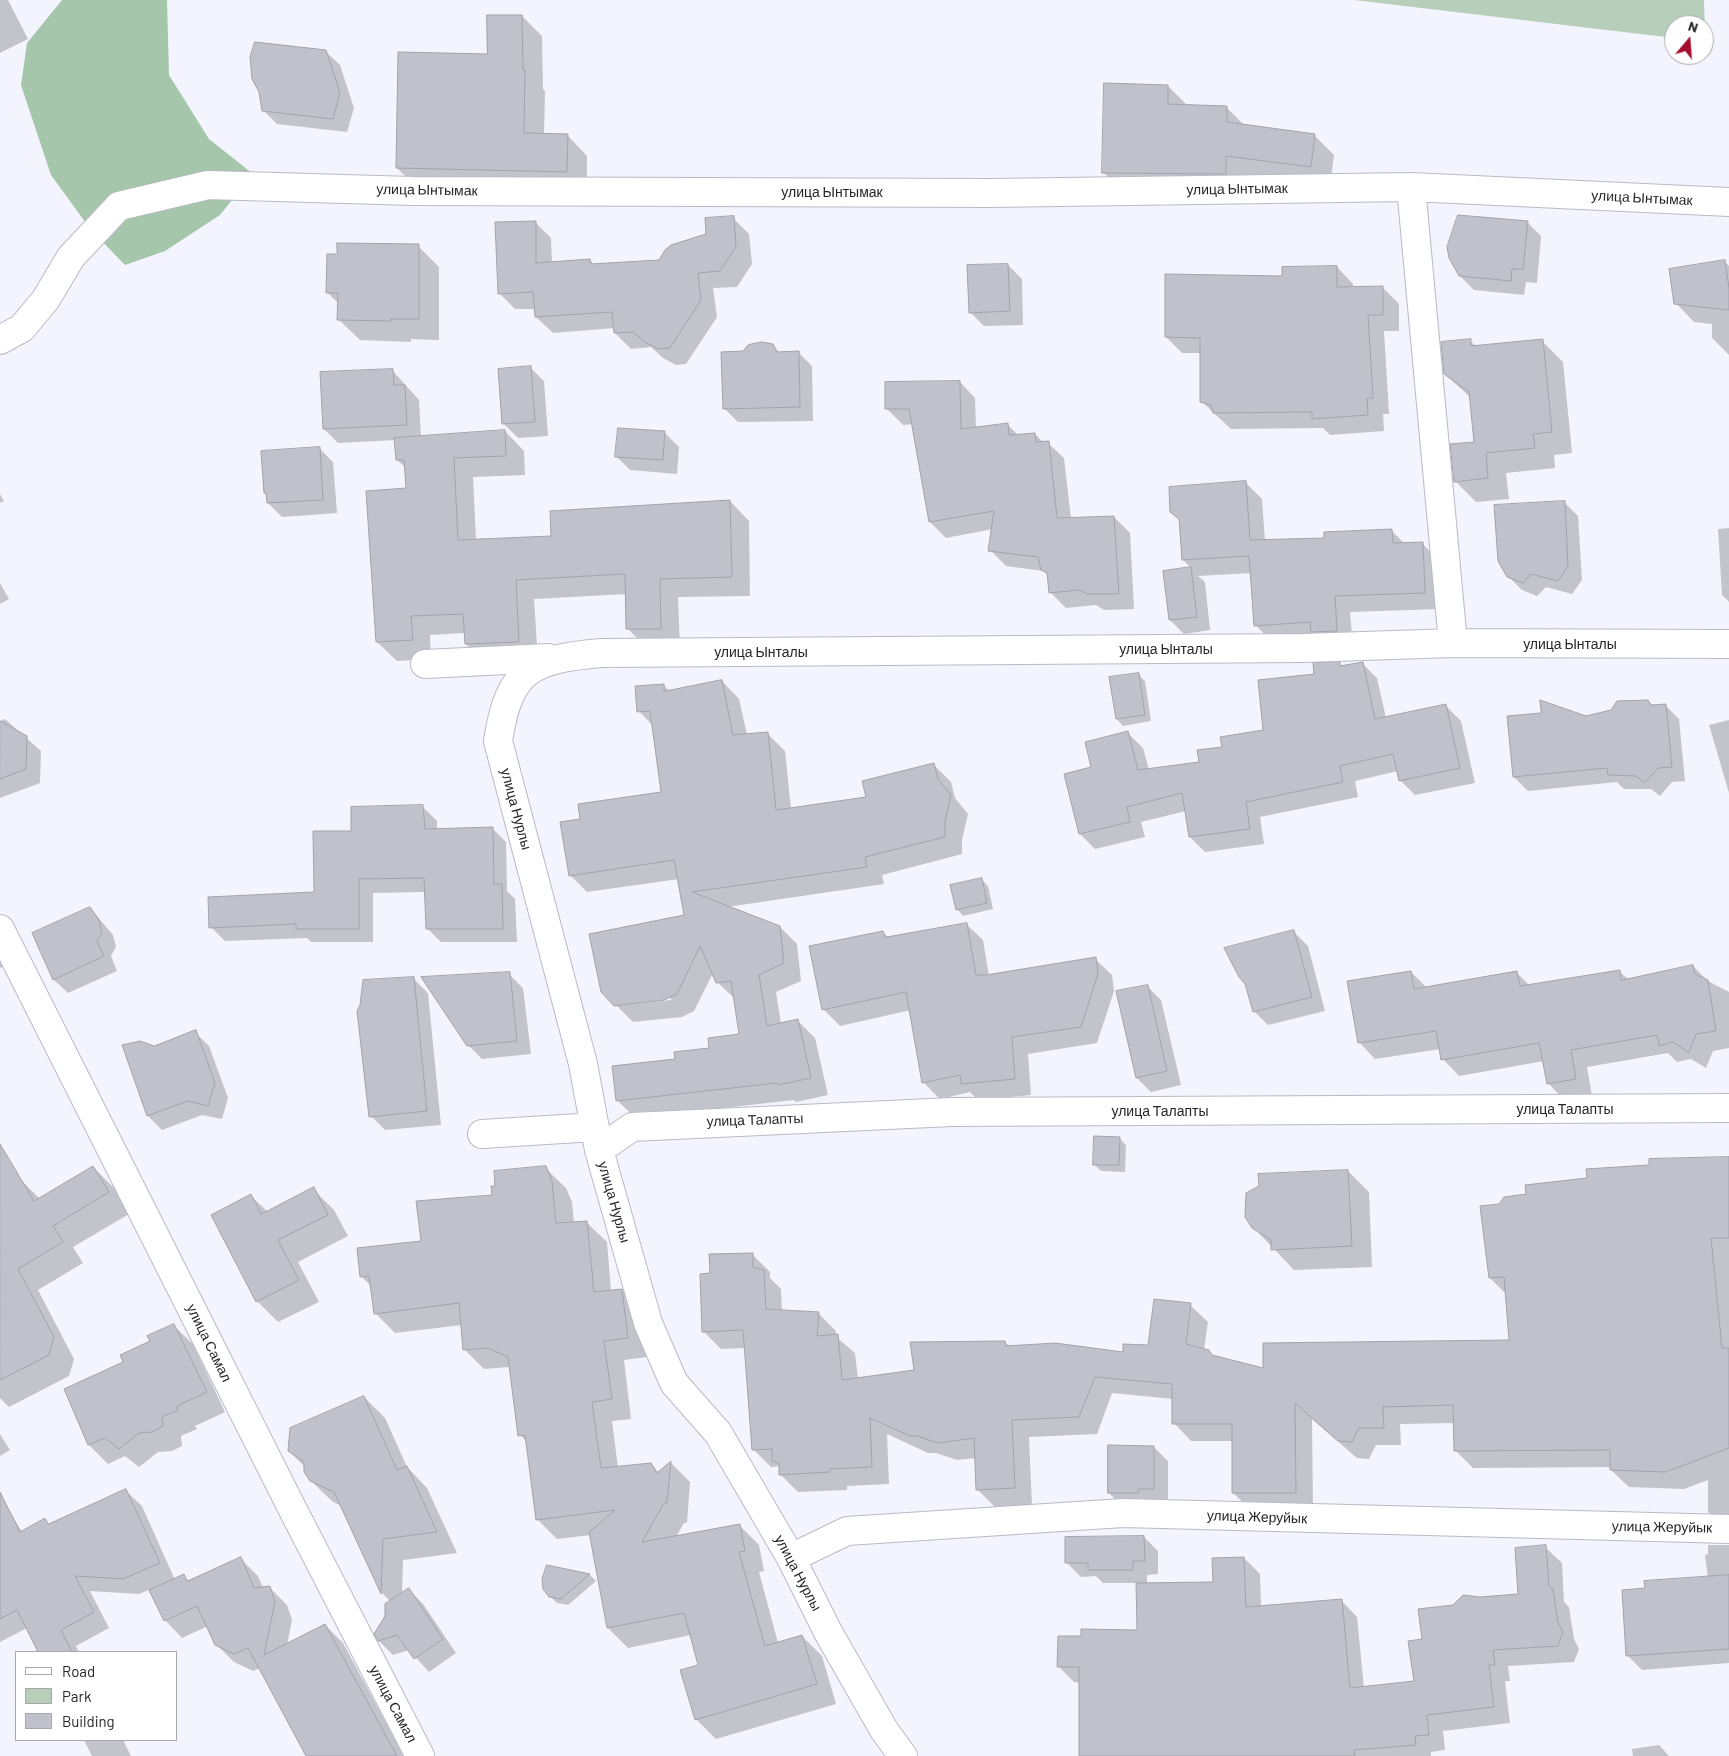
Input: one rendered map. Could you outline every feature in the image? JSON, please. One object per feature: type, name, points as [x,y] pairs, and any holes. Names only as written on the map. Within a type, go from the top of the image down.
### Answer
[{"type":"street","name":"улица Ынтымак","points":[[0,340],[22,328],[46,299],[71,257],[119,206],[208,185],[423,191],[991,193],[1411,187],[1729,202]]},
{"type":"street","points":[[1411,187],[1453,643]]},
{"type":"street","name":"улица Ынталы","points":[[602,653],[1294,648],[1453,643],[1729,644]]},
{"type":"street","name":"улица Нурлы","points":[[602,653],[562,657],[534,667],[519,677],[502,712],[498,742],[583,1064],[597,1138],[648,1323],[674,1383],[718,1433],[791,1558],[833,1640],[884,1730],[903,1756]]},
{"type":"street","points":[[425,664],[562,657]]},
{"type":"street","name":"улица Самал","points":[[0,928],[264,1454],[420,1756]]},
{"type":"street","name":"улица Талапты","points":[[597,1138],[632,1126],[952,1112],[1729,1108]]},
{"type":"street","points":[[482,1134],[597,1138]]},
{"type":"street","name":"улица Жеруйык","points":[[791,1558],[847,1531],[1123,1513],[1729,1529]]},
{"type":"green space","points":[[62,0],[167,0],[169,75],[209,139],[253,174],[220,215],[165,251],[125,265],[91,230],[51,175],[21,85],[27,43]]},
{"type":"green space","points":[[1354,0],[1704,0],[1704,15],[1664,15],[1664,37]]},
{"type":"building","points":[[487,15],[522,15],[523,70],[525,70],[524,133],[568,134],[567,172],[396,168],[398,52],[487,54]]},
{"type":"building","points":[[255,42],[326,50],[340,93],[333,119],[262,111],[259,92],[252,79],[250,57]]},
{"type":"building","points":[[1104,83],[1168,85],[1168,104],[1227,106],[1227,122],[1315,134],[1311,167],[1226,156],[1226,174],[1102,173]]},
{"type":"building","points":[[1458,215],[1528,221],[1523,269],[1512,269],[1511,281],[1459,276],[1449,258],[1447,247]]},
{"type":"building","points":[[734,216],[736,247],[720,271],[698,273],[701,300],[670,348],[658,349],[645,342],[633,332],[614,333],[612,312],[535,317],[533,292],[498,294],[495,222],[536,221],[536,263],[590,259],[591,264],[659,260],[665,250],[671,245],[706,234],[705,218]]},
{"type":"building","points":[[337,243],[419,244],[419,319],[390,319],[391,321],[337,320],[338,293],[326,293],[327,254],[337,254]]},
{"type":"building","points":[[1725,260],[1729,288],[1729,310],[1674,304],[1669,269]]},
{"type":"building","points":[[1008,264],[1010,311],[969,313],[967,265]]},
{"type":"building","points":[[1337,266],[1337,287],[1383,286],[1383,315],[1368,315],[1373,398],[1367,398],[1368,415],[1312,419],[1312,412],[1213,413],[1211,405],[1200,402],[1200,338],[1165,337],[1165,274],[1282,276],[1282,267]]},
{"type":"building","points":[[1471,339],[1471,346],[1543,339],[1552,432],[1533,434],[1535,448],[1486,453],[1488,478],[1454,482],[1450,444],[1474,442],[1469,392],[1444,374],[1441,342]]},
{"type":"building","points":[[762,342],[773,344],[777,352],[799,351],[800,407],[723,409],[721,352],[743,351],[748,345]]},
{"type":"building","points":[[531,366],[535,422],[502,424],[498,369]]},
{"type":"building","points":[[393,369],[394,385],[405,385],[407,425],[323,429],[320,372]]},
{"type":"building","points":[[960,381],[961,429],[1008,423],[1009,435],[1035,433],[1036,442],[1049,441],[1057,518],[1114,516],[1119,594],[1087,594],[1079,590],[1049,593],[1047,573],[1041,570],[1038,557],[988,551],[994,511],[929,522],[909,409],[885,409],[885,382]]},
{"type":"building","points":[[618,428],[665,431],[663,460],[615,457]]},
{"type":"building","points":[[505,430],[506,456],[454,458],[458,540],[551,536],[550,511],[730,500],[732,577],[660,579],[661,629],[626,629],[625,574],[516,580],[519,642],[465,644],[463,614],[411,616],[413,640],[376,642],[366,491],[406,488],[404,460],[396,460],[394,438]]},
{"type":"building","points":[[320,447],[323,500],[267,503],[266,493],[264,493],[261,451]]},
{"type":"building","points":[[1246,481],[1250,540],[1324,538],[1324,532],[1392,529],[1393,543],[1423,542],[1425,593],[1335,596],[1337,631],[1311,632],[1310,622],[1254,626],[1249,556],[1182,560],[1179,519],[1170,512],[1169,487]]},
{"type":"building","points":[[1565,501],[1568,566],[1558,581],[1531,574],[1523,583],[1507,577],[1498,561],[1494,505]]},
{"type":"building","points":[[1191,567],[1197,617],[1169,620],[1163,571]]},
{"type":"building","points":[[1340,662],[1340,666],[1363,662],[1375,719],[1446,704],[1460,768],[1399,781],[1393,754],[1340,766],[1343,782],[1246,802],[1250,829],[1189,837],[1182,793],[1127,807],[1130,822],[1079,834],[1064,774],[1091,767],[1085,742],[1128,731],[1138,770],[1199,762],[1197,750],[1222,747],[1220,737],[1263,730],[1258,680],[1314,674],[1313,663]]},
{"type":"building","points":[[1139,673],[1145,715],[1116,719],[1109,677]]},
{"type":"building","points":[[722,680],[733,735],[768,732],[776,810],[866,797],[862,781],[934,763],[938,779],[951,795],[945,822],[945,837],[865,857],[867,867],[692,892],[780,926],[784,963],[759,975],[767,1026],[798,1019],[811,1078],[778,1085],[777,1083],[616,1101],[612,1066],[675,1059],[674,1052],[709,1048],[708,1038],[739,1034],[731,981],[716,983],[700,946],[677,994],[664,1000],[614,1006],[601,992],[589,934],[684,915],[674,860],[569,876],[560,822],[580,819],[578,804],[661,792],[650,711],[637,712],[635,686],[664,684],[664,691]]},
{"type":"building","points":[[1540,700],[1586,716],[1611,710],[1617,701],[1648,700],[1651,705],[1666,704],[1672,767],[1658,768],[1645,783],[1636,776],[1608,775],[1607,768],[1513,777],[1507,716],[1541,713]]},
{"type":"building","points":[[0,721],[27,736],[26,769],[0,779]]},
{"type":"building","points":[[423,805],[425,829],[493,827],[494,884],[502,884],[503,929],[426,929],[424,878],[359,879],[359,929],[296,929],[296,924],[209,928],[208,897],[314,892],[313,831],[351,831],[351,807]]},
{"type":"building","points":[[982,878],[987,903],[956,910],[950,885]]},
{"type":"building","points":[[90,907],[99,920],[102,933],[97,941],[104,956],[53,980],[32,933]]},
{"type":"building","points":[[967,923],[976,975],[1096,957],[1098,974],[1081,1027],[1012,1037],[1015,1079],[961,1084],[960,1075],[922,1083],[906,992],[822,1010],[809,946],[883,931],[885,937]]},
{"type":"building","points":[[1294,930],[1312,997],[1253,1012],[1245,984],[1239,977],[1224,948]]},
{"type":"building","points":[[1693,965],[1695,974],[1708,980],[1716,1031],[1696,1034],[1689,1053],[1673,1042],[1659,1046],[1657,1035],[1571,1050],[1576,1079],[1547,1084],[1539,1043],[1441,1060],[1436,1031],[1358,1043],[1347,981],[1411,971],[1414,989],[1517,971],[1520,986],[1620,970],[1621,980]]},
{"type":"building","points":[[510,972],[517,1041],[467,1046],[421,977]]},
{"type":"building","points":[[414,977],[427,1111],[369,1117],[357,1011],[360,1005],[363,980]]},
{"type":"building","points":[[1148,985],[1167,1071],[1136,1078],[1116,991]]},
{"type":"building","points":[[196,1030],[215,1083],[208,1106],[188,1101],[147,1116],[122,1045],[140,1041],[154,1046]]},
{"type":"building","points":[[1094,1136],[1120,1137],[1119,1165],[1093,1165]]},
{"type":"building","points":[[0,1144],[34,1201],[93,1166],[109,1192],[53,1226],[63,1242],[18,1269],[54,1337],[49,1355],[0,1380]]},
{"type":"building","points":[[1729,1157],[1729,1238],[1711,1238],[1722,1348],[1729,1348],[1729,1448],[1666,1472],[1610,1470],[1610,1450],[1454,1451],[1453,1405],[1383,1407],[1384,1428],[1359,1428],[1352,1442],[1338,1441],[1295,1403],[1296,1493],[1232,1493],[1232,1424],[1172,1424],[1172,1384],[1095,1377],[1079,1417],[1012,1420],[1015,1488],[976,1490],[974,1438],[938,1443],[917,1436],[910,1436],[870,1418],[872,1467],[830,1469],[830,1472],[779,1475],[779,1463],[772,1461],[772,1449],[752,1450],[743,1330],[702,1332],[700,1274],[710,1273],[709,1254],[753,1253],[753,1267],[764,1270],[766,1309],[819,1312],[817,1336],[838,1334],[842,1380],[914,1370],[910,1342],[1005,1341],[1006,1346],[1055,1343],[1123,1352],[1123,1344],[1148,1345],[1154,1299],[1191,1303],[1186,1344],[1209,1350],[1212,1355],[1263,1368],[1263,1343],[1509,1340],[1504,1277],[1489,1278],[1480,1206],[1499,1204],[1504,1197],[1526,1194],[1525,1185],[1587,1178],[1586,1169],[1649,1165],[1649,1159]]},
{"type":"building","points":[[546,1166],[552,1181],[556,1223],[587,1221],[594,1292],[622,1289],[628,1338],[604,1341],[612,1399],[592,1402],[601,1468],[651,1463],[657,1473],[671,1461],[667,1503],[664,1503],[642,1542],[740,1524],[745,1551],[739,1552],[765,1646],[802,1635],[817,1684],[695,1720],[680,1670],[698,1665],[684,1613],[607,1628],[589,1532],[615,1510],[536,1520],[525,1435],[518,1436],[508,1357],[488,1348],[463,1350],[459,1303],[374,1314],[369,1276],[360,1277],[357,1248],[421,1241],[416,1201],[492,1195],[491,1186],[495,1186],[494,1171]]},
{"type":"building","points":[[1348,1170],[1352,1246],[1271,1250],[1271,1240],[1252,1228],[1245,1217],[1246,1193],[1259,1186],[1258,1174]]},
{"type":"building","points":[[314,1187],[328,1215],[278,1240],[299,1280],[256,1302],[211,1215],[251,1194],[261,1214]]},
{"type":"building","points":[[174,1324],[207,1392],[177,1406],[178,1410],[162,1417],[163,1426],[152,1432],[139,1433],[119,1449],[105,1438],[88,1445],[64,1389],[123,1362],[120,1355],[150,1341],[147,1336]]},
{"type":"building","points":[[364,1396],[397,1470],[407,1466],[437,1532],[383,1539],[381,1594],[334,1492],[310,1481],[304,1472],[304,1462],[288,1451],[290,1428]]},
{"type":"building","points":[[1108,1445],[1154,1446],[1154,1489],[1139,1489],[1138,1493],[1108,1493]]},
{"type":"building","points":[[126,1489],[160,1563],[123,1579],[75,1576],[94,1612],[61,1630],[72,1651],[38,1651],[17,1610],[0,1619],[0,1492],[20,1532],[45,1518],[48,1524]]},
{"type":"building","points":[[1144,1536],[1145,1561],[1133,1561],[1133,1570],[1088,1570],[1088,1563],[1065,1563],[1065,1537]]},
{"type":"building","points":[[1546,1545],[1549,1586],[1553,1589],[1558,1622],[1563,1632],[1558,1646],[1493,1650],[1495,1665],[1489,1665],[1494,1707],[1427,1715],[1429,1735],[1415,1736],[1416,1745],[1354,1750],[1355,1756],[1079,1756],[1079,1667],[1057,1667],[1058,1636],[1081,1636],[1081,1629],[1137,1630],[1136,1583],[1213,1582],[1212,1558],[1244,1557],[1246,1607],[1342,1599],[1350,1688],[1414,1681],[1408,1641],[1422,1639],[1418,1609],[1453,1605],[1463,1595],[1480,1597],[1518,1594],[1515,1548]]},
{"type":"building","points":[[241,1557],[254,1588],[270,1586],[275,1602],[264,1655],[325,1624],[397,1756],[306,1756],[248,1648],[234,1654],[215,1645],[197,1606],[164,1621],[149,1590],[184,1574],[187,1581]]},
{"type":"building","points":[[547,1565],[590,1574],[561,1599],[549,1597],[543,1589],[542,1579]]},
{"type":"building","points":[[1729,1575],[1729,1649],[1626,1656],[1622,1590],[1645,1588],[1644,1581]]},
{"type":"building","points":[[409,1588],[443,1639],[414,1659],[397,1635],[378,1641],[374,1634],[385,1616],[385,1604]]}]
